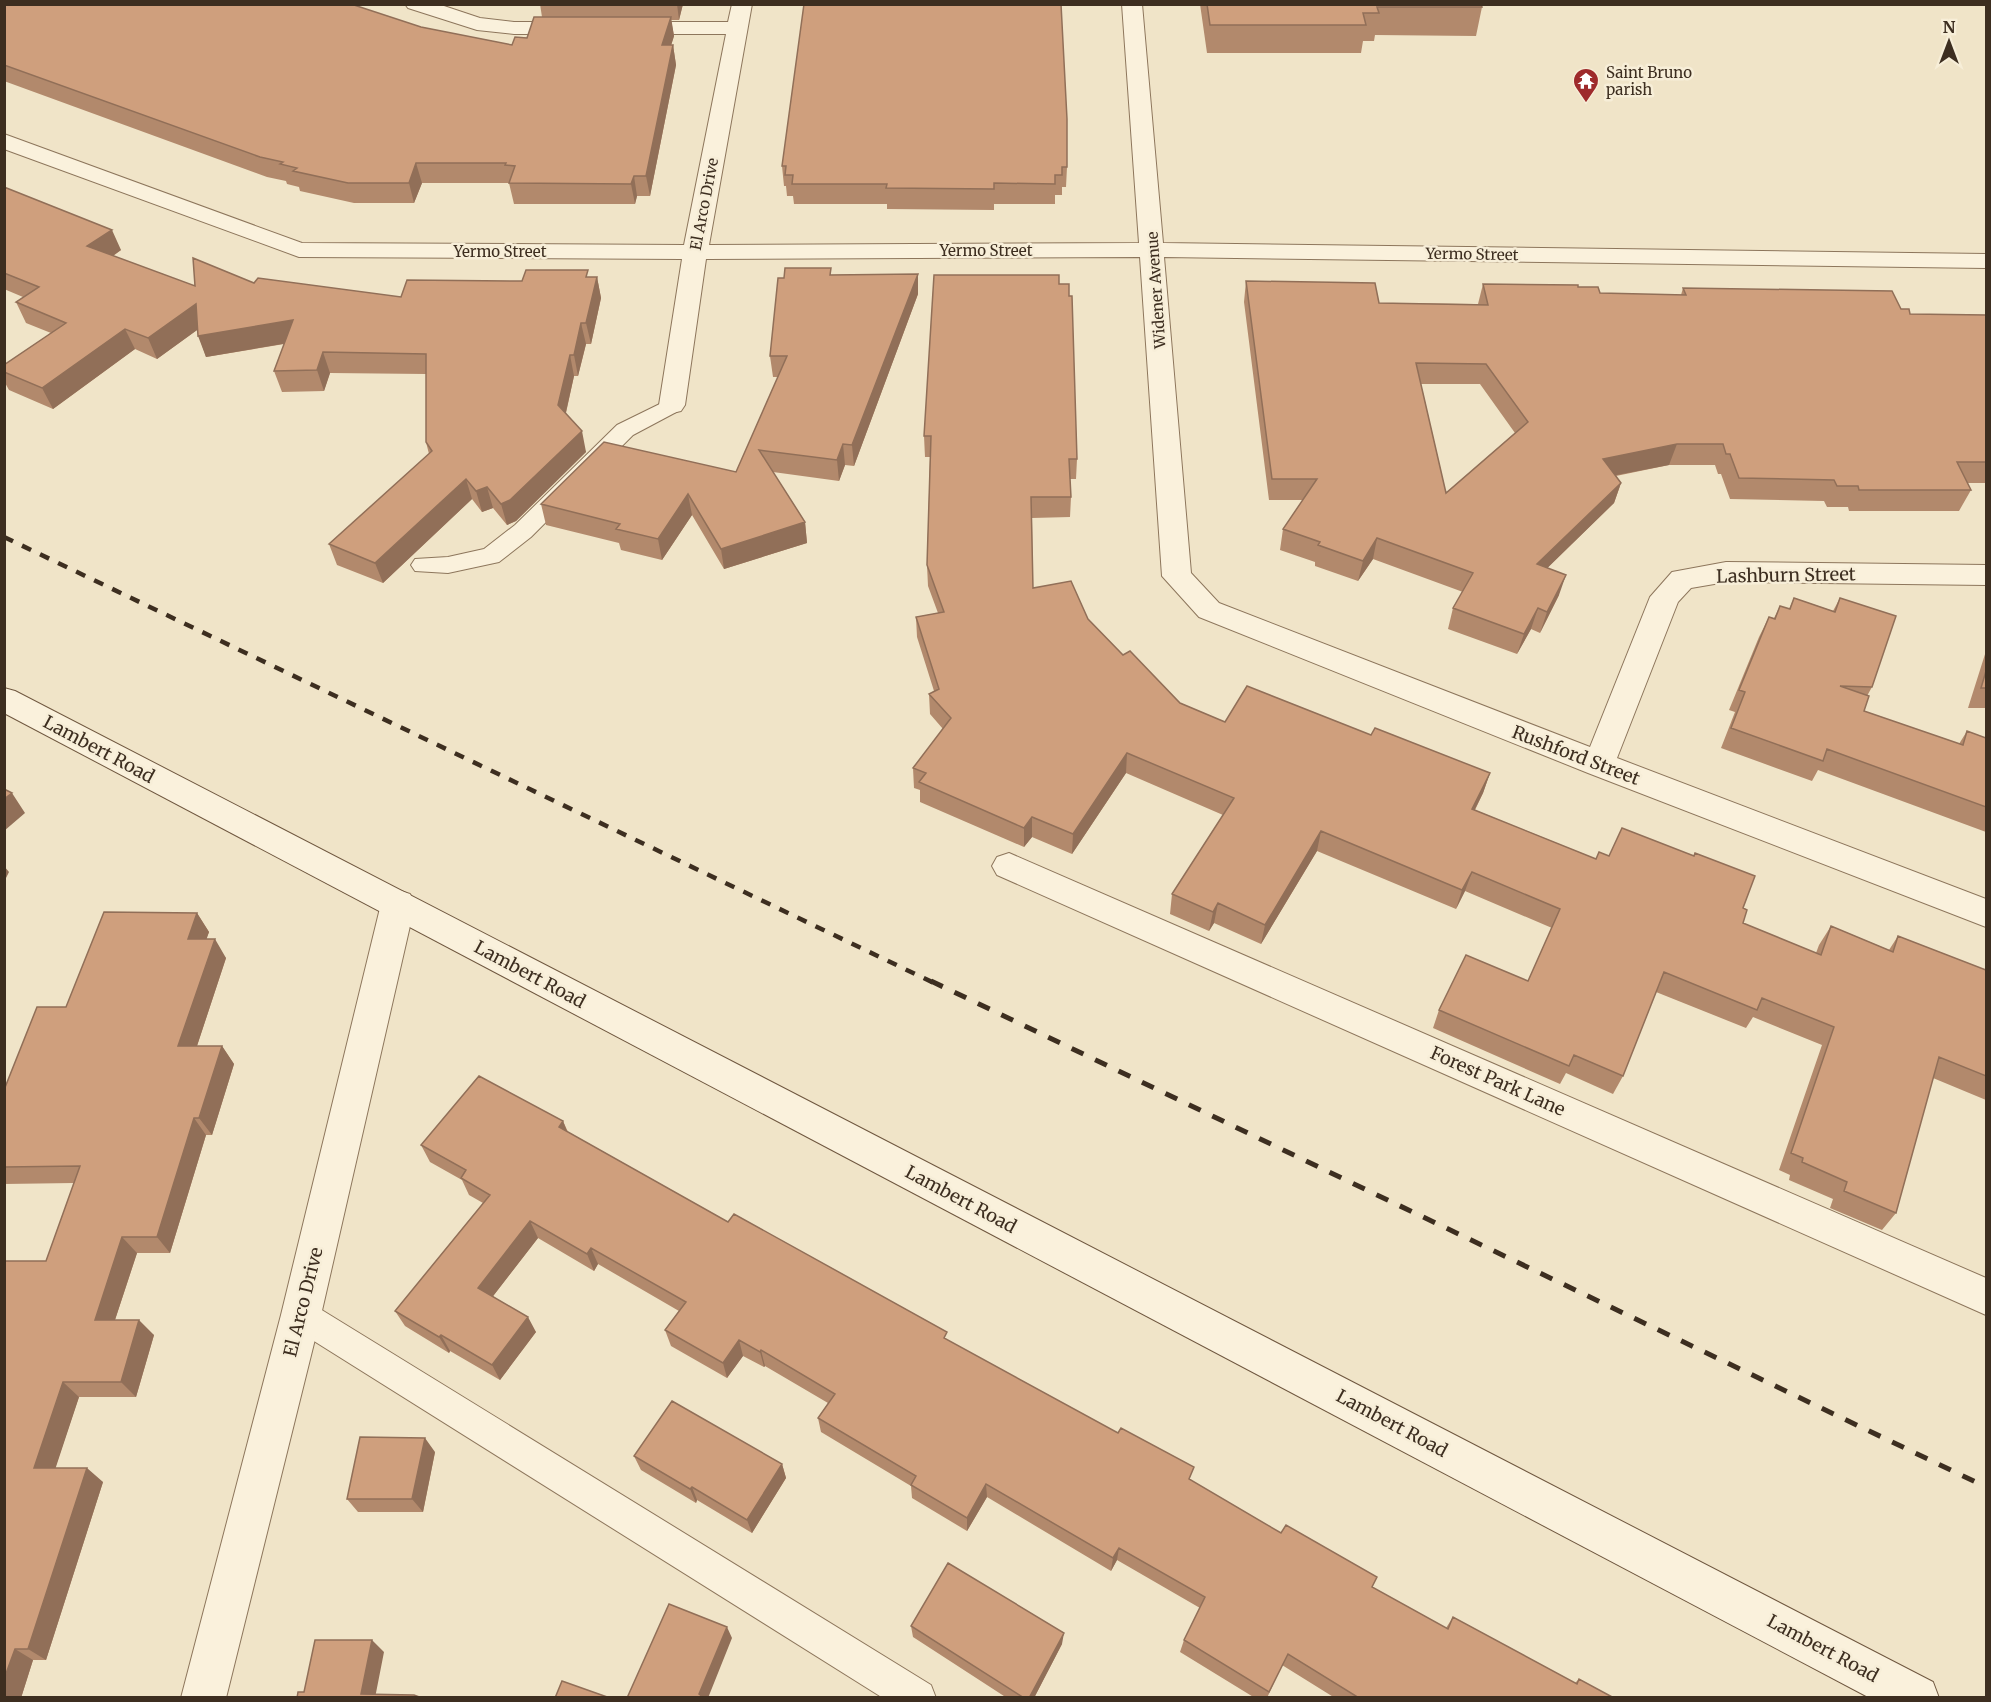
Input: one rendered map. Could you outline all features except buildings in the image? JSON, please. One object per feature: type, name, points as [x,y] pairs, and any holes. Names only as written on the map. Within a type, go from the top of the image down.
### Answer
[{"type":"street","points":[[415,4],[477,24],[514,28],[738,28]]},
{"type":"street","name":"El Arco Drive","points":[[672,405],[695,252],[742,4]]},
{"type":"street","name":"Widener Avenue","points":[[1132,4],[1177,576]]},
{"type":"street","name":"Yermo Street","points":[[4,141],[299,250],[695,252],[1153,250],[1986,261]]},
{"type":"street","name":"Lashburn Street","points":[[1599,764],[1665,597],[1682,579],[1726,572],[1986,575]]},
{"type":"street","name":"Rushford Street","points":[[1177,576],[1209,610],[1986,913]]},
{"type":"street","name":"Lambert Road","points":[[4,699],[1917,1698]]},
{"type":"street","name":"Forest Park Lane","points":[[1009,866],[1986,1297]]},
{"type":"street","name":"El Arco Drive","points":[[203,1698],[301,1315],[398,904]]},
{"type":"lane","points":[[423,565],[448,565],[491,556],[523,531],[625,430],[672,405]]},
{"type":"lane","points":[[301,1315],[918,1698]]},
{"type":"railway","points":[[4,537],[934,983]]},
{"type":"railway","points":[[931,981],[1986,1487]]},
{"type":"place","name":"Saint Bruno parish","points":[[1586,104]]}]
